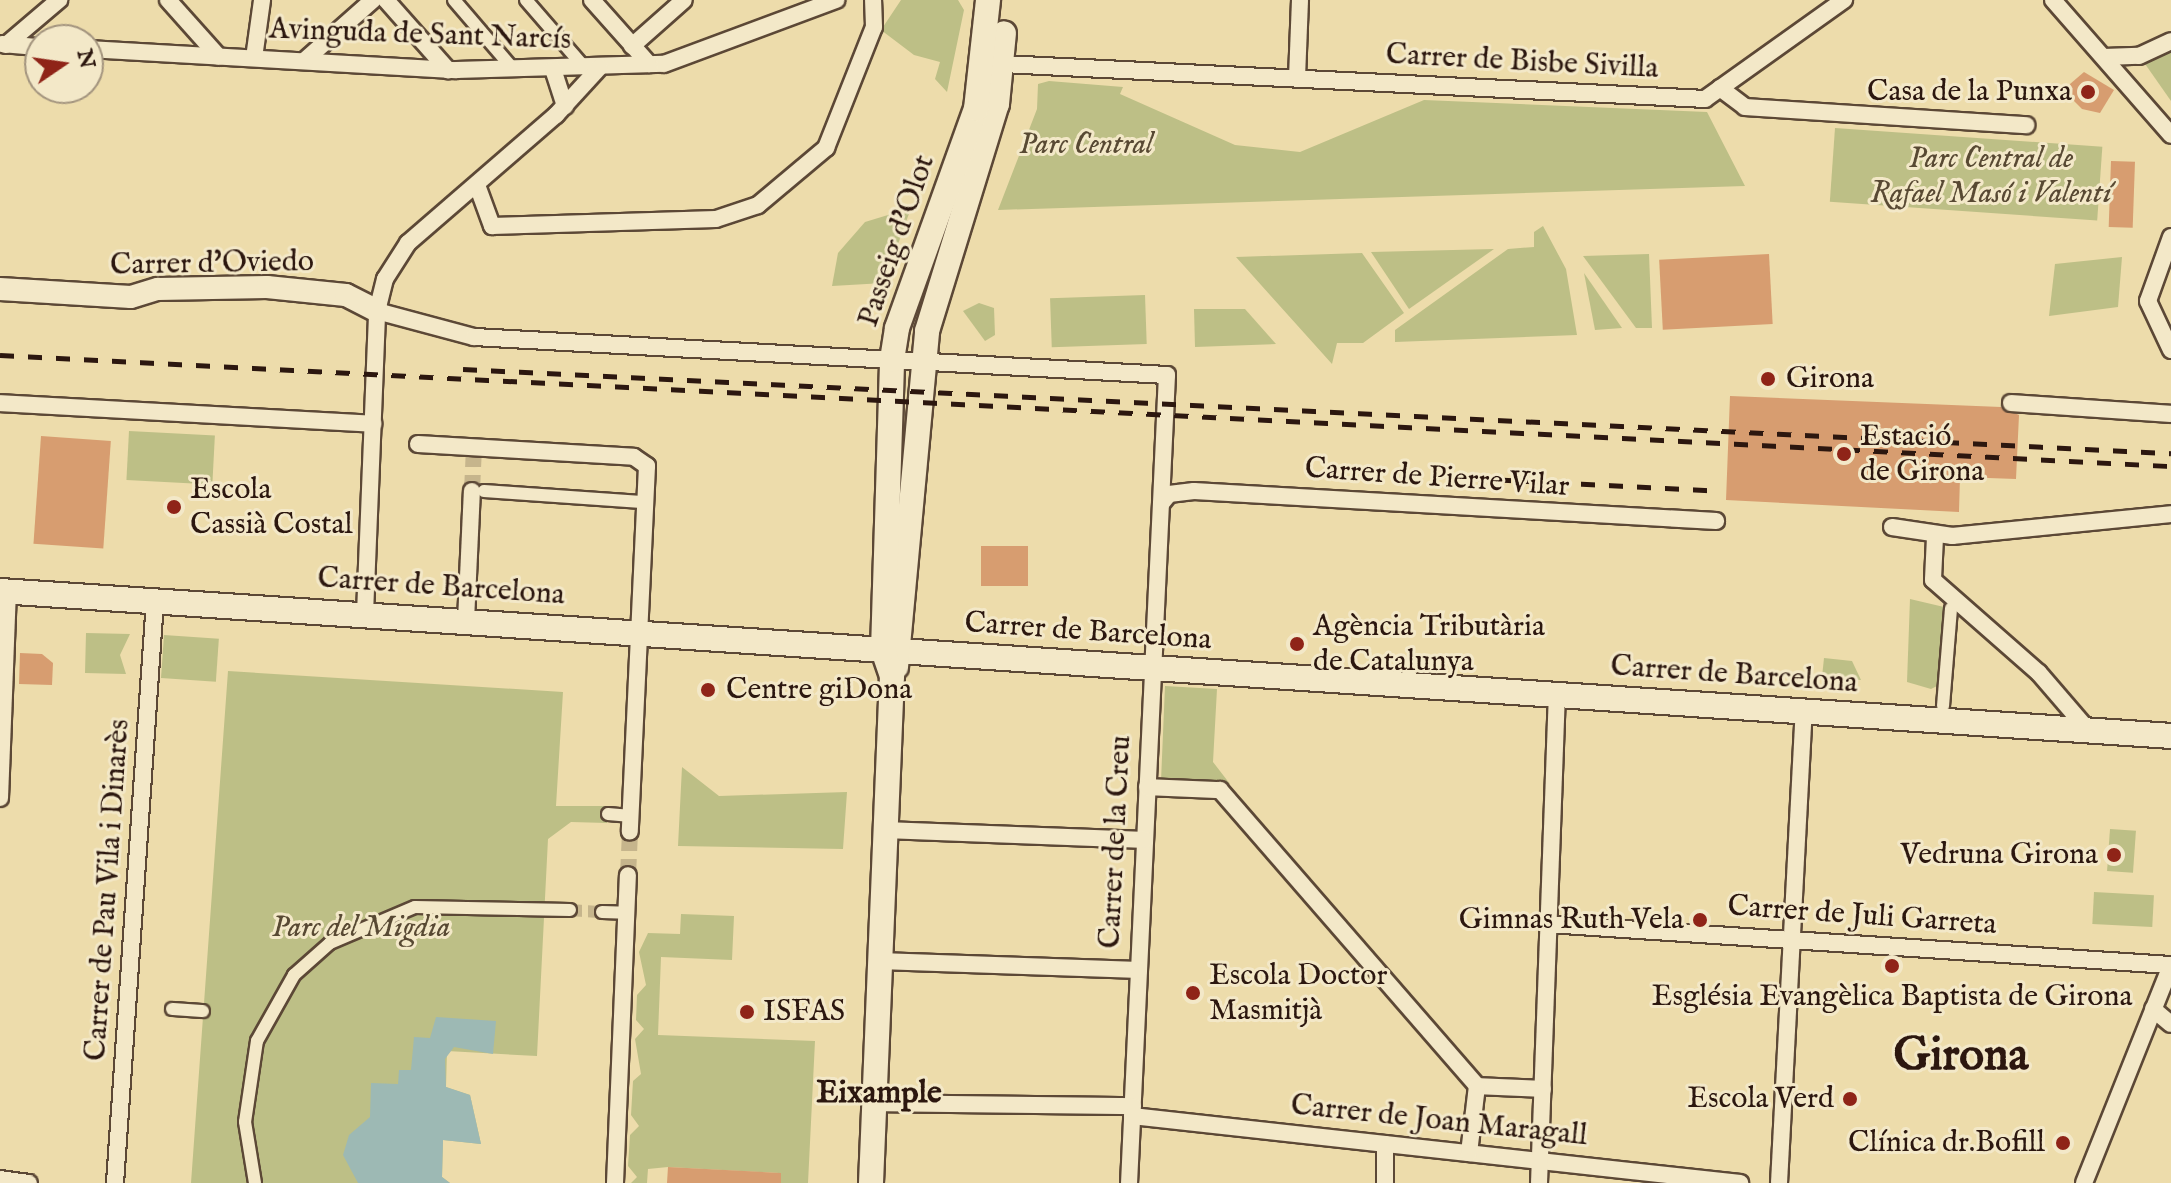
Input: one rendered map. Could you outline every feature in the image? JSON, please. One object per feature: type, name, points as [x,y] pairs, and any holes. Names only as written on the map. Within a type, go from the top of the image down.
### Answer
[{"type":"main road","name":"Passeig d'Olot","points":[[893,651],[892,360],[897,328],[976,109],[988,0]]},
{"type":"main road","name":"Passeig d'Olot","points":[[893,651],[924,361],[1003,64],[1004,0]]},
{"type":"main road","name":"Carrer de Barcelona","points":[[4,591],[2171,736]]},
{"type":"main road","points":[[871,1183],[893,651]]},
{"type":"street","points":[[3,45],[59,0]]},
{"type":"street","points":[[168,0],[219,57]]},
{"type":"street","points":[[254,58],[262,0]]},
{"type":"street","points":[[304,61],[373,0]]},
{"type":"street","points":[[386,0],[448,70]]},
{"type":"street","points":[[454,0],[514,70]]},
{"type":"street","points":[[592,0],[649,64]]},
{"type":"street","points":[[632,46],[684,0]]},
{"type":"street","name":"Avinguda de Sant Narcís","points":[[104,50],[448,70],[649,64],[836,0]]},
{"type":"street","points":[[477,185],[492,226],[716,219],[758,205],[826,148],[874,27],[873,0],[863,0]]},
{"type":"street","points":[[1297,78],[1300,0]]},
{"type":"street","points":[[1844,0],[1720,88],[1745,107],[2026,125]]},
{"type":"street","points":[[2053,0],[2171,135]]},
{"type":"street","points":[[365,614],[377,311],[394,259],[565,106],[592,67],[528,1]]},
{"type":"street","points":[[2104,57],[2139,56],[2171,41]]},
{"type":"street","points":[[3,45],[24,46]]},
{"type":"street","name":"Carrer de Bisbe Sivilla","points":[[1003,64],[1705,99],[1720,88]]},
{"type":"street","points":[[553,69],[565,106]]},
{"type":"street","points":[[2171,237],[2160,252],[2148,301],[2171,350]]},
{"type":"street","name":"Carrer d'Oviedo","points":[[0,289],[131,297],[158,289],[267,287],[346,295],[377,311]]},
{"type":"street","points":[[377,311],[474,337],[924,361]]},
{"type":"street","name":"Carrer de la Creu","points":[[924,361],[1167,375],[1129,1183]]},
{"type":"street","points":[[0,403],[373,424]]},
{"type":"street","points":[[2011,403],[2171,414]]},
{"type":"street","points":[[418,444],[634,457],[647,466],[631,824],[608,814]]},
{"type":"street","points":[[466,621],[478,491],[642,502]]},
{"type":"street","name":"Carrer de Pierre Vilar","points":[[1161,504],[1169,494],[1194,491],[1716,521]]},
{"type":"street","points":[[1892,527],[1935,537],[2171,514]]},
{"type":"street","points":[[1935,537],[1933,580],[2039,673],[2088,730]]},
{"type":"street","points":[[0,798],[4,591]]},
{"type":"street","name":"Carrer de Pau Vila i Dinarès","points":[[115,1183],[155,601]]},
{"type":"street","points":[[1943,706],[1951,608]]},
{"type":"street","points":[[1539,1183],[1557,695]]},
{"type":"street","points":[[1779,1183],[1804,711]]},
{"type":"street","points":[[1147,787],[1220,790],[1477,1086],[1543,1089]]},
{"type":"street","points":[[886,830],[1145,840]]},
{"type":"street","points":[[615,1183],[628,875]]},
{"type":"street","points":[[255,1183],[245,1122],[257,1041],[294,975],[330,943],[415,907],[570,910]]},
{"type":"street","points":[[602,912],[626,913]]},
{"type":"street","name":"Carrer de Juli Garreta","points":[[1548,924],[2171,966]]},
{"type":"street","points":[[880,961],[1139,970]]},
{"type":"street","points":[[2084,1183],[2171,966]]},
{"type":"street","points":[[172,1009],[203,1011]]},
{"type":"street","points":[[2153,1009],[2171,1024]]},
{"type":"street","points":[[1469,1153],[1477,1086]]},
{"type":"street","name":"Carrer de Joan Maragall","points":[[874,1103],[1132,1111],[1385,1144],[1740,1183]]},
{"type":"street","points":[[1385,1144],[1385,1183]]},
{"type":"street","points":[[0,1179],[29,1183]]},
{"type":"green space","points":[[901,0],[958,0],[964,10],[947,92],[935,79],[940,62],[914,55],[881,30]]},
{"type":"green space","points":[[2171,49],[2171,101],[2143,61]]},
{"type":"green space","name":"Parc Central","points":[[1049,81],[1123,87],[1120,94],[1235,145],[1300,152],[1424,100],[1707,112],[1745,186],[998,210],[1037,109],[1038,84]]},
{"type":"green space","name":"Parc Central de Rafael Masó i Valentí","points":[[1835,128],[2102,147],[2097,221],[1830,202]]},
{"type":"green space","points":[[911,208],[884,283],[832,286],[838,253],[865,222]]},
{"type":"green space","points":[[1543,226],[1566,269],[1577,335],[1395,342],[1395,330],[1508,249],[1534,247],[1534,232]]},
{"type":"green space","points":[[1494,249],[1409,309],[1371,252]]},
{"type":"green space","points":[[1362,253],[1404,313],[1363,343],[1337,343],[1332,364],[1236,257]]},
{"type":"green space","points":[[1649,254],[1652,328],[1636,328],[1583,256]]},
{"type":"green space","points":[[2122,257],[2118,307],[2049,316],[2055,264]]},
{"type":"green space","points":[[1584,273],[1622,328],[1595,330]]},
{"type":"green space","points":[[1145,295],[1147,344],[1052,347],[1050,298]]},
{"type":"green space","points":[[979,303],[994,308],[995,335],[985,341],[963,311]]},
{"type":"green space","points":[[1194,309],[1245,309],[1276,344],[1195,347]]},
{"type":"green space","points":[[129,431],[215,436],[212,484],[126,480]]},
{"type":"green space","points":[[1910,599],[1944,607],[1941,684],[1931,689],[1907,682]]},
{"type":"green space","points":[[86,633],[130,634],[120,655],[126,674],[85,673]]},
{"type":"green space","points":[[164,635],[219,639],[216,682],[161,678]]},
{"type":"green space","points":[[1824,658],[1852,661],[1861,680],[1822,677]]},
{"type":"green space","name":"Parc del Migdia","points":[[228,671],[563,692],[556,806],[608,806],[607,823],[571,822],[548,839],[537,1056],[447,1051],[446,1087],[470,1095],[481,1144],[443,1140],[442,1177],[450,1183],[191,1183]]},
{"type":"green space","points":[[1165,686],[1217,689],[1213,762],[1230,784],[1161,781]]},
{"type":"green space","points":[[682,767],[719,796],[847,792],[843,849],[678,846]]},
{"type":"green space","points":[[2110,829],[2136,831],[2133,873],[2107,871]]},
{"type":"green space","points":[[2094,892],[2154,895],[2152,927],[2092,924]]},
{"type":"green space","points":[[681,914],[734,916],[732,960],[661,957],[658,1035],[815,1041],[808,1183],[780,1183],[779,1173],[668,1167],[648,1169],[647,1183],[631,1183],[637,1177],[628,1166],[630,1135],[639,1126],[631,1115],[633,1081],[641,1074],[635,1039],[644,1029],[636,1020],[637,995],[646,985],[639,952],[648,933],[680,934]]},
{"type":"water","points":[[436,1017],[496,1021],[493,1054],[454,1047],[445,1059],[446,1087],[470,1095],[481,1144],[443,1140],[442,1177],[450,1183],[358,1183],[343,1155],[349,1135],[370,1117],[371,1083],[398,1084],[399,1070],[411,1070],[414,1037],[430,1038]]},
{"type":"building","name":"Casa de la Punxa","points":[[2084,72],[2114,90],[2100,113],[2082,109],[2063,90]]},
{"type":"building","points":[[2111,161],[2135,162],[2133,228],[2109,227]]},
{"type":"building","points":[[1769,254],[1773,324],[1663,330],[1659,260]]},
{"type":"building","name":"Estació de Girona","points":[[1730,396],[2001,407],[2019,415],[2016,479],[1960,477],[1959,512],[1726,500]]},
{"type":"building","points":[[41,436],[111,441],[103,549],[33,544]]},
{"type":"building","points":[[981,546],[1028,546],[1028,586],[981,586]]},
{"type":"building","points":[[20,653],[42,654],[53,663],[52,685],[19,684]]},
{"type":"building","points":[[668,1167],[781,1173],[781,1183],[667,1183]]},
{"type":"tunnel","points":[[472,491],[474,447]]},
{"type":"tunnel","points":[[628,875],[630,832]]},
{"type":"tunnel","points":[[570,910],[602,912]]},
{"type":"railway","points":[[0,355],[2171,466]]},
{"type":"railway","points":[[463,369],[2171,453]]},
{"type":"railway","points":[[1469,478],[1710,490]]},
{"type":"place","name":"Casa de la Punxa","points":[[2088,92]]},
{"type":"place","name":"Girona","points":[[1768,379]]},
{"type":"place","name":"Estació de Girona","points":[[1844,454]]},
{"type":"place","name":"Escola Cassià Costal","points":[[174,507]]},
{"type":"place","name":"Agència Tributària de Catalunya","points":[[1297,644]]},
{"type":"place","name":"Centre giDona","points":[[708,690]]},
{"type":"place","name":"Vedruna Girona","points":[[2114,855]]},
{"type":"place","name":"Gimnas Ruth Vela","points":[[1700,920]]},
{"type":"place","name":"Església Evangèlica Baptista de Girona","points":[[1892,966]]},
{"type":"place","name":"Escola Doctor Masmitjà","points":[[1193,993]]},
{"type":"place","name":"ISFAS","points":[[747,1012]]},
{"type":"place","name":"Escola Verd","points":[[1850,1099]]},
{"type":"place","name":"Clínica dr.Bofill","points":[[2063,1143]]},
{"type":"district","name":"Girona","points":[[1961,1057]]},
{"type":"district","name":"Eixample","points":[[879,1094]]}]
